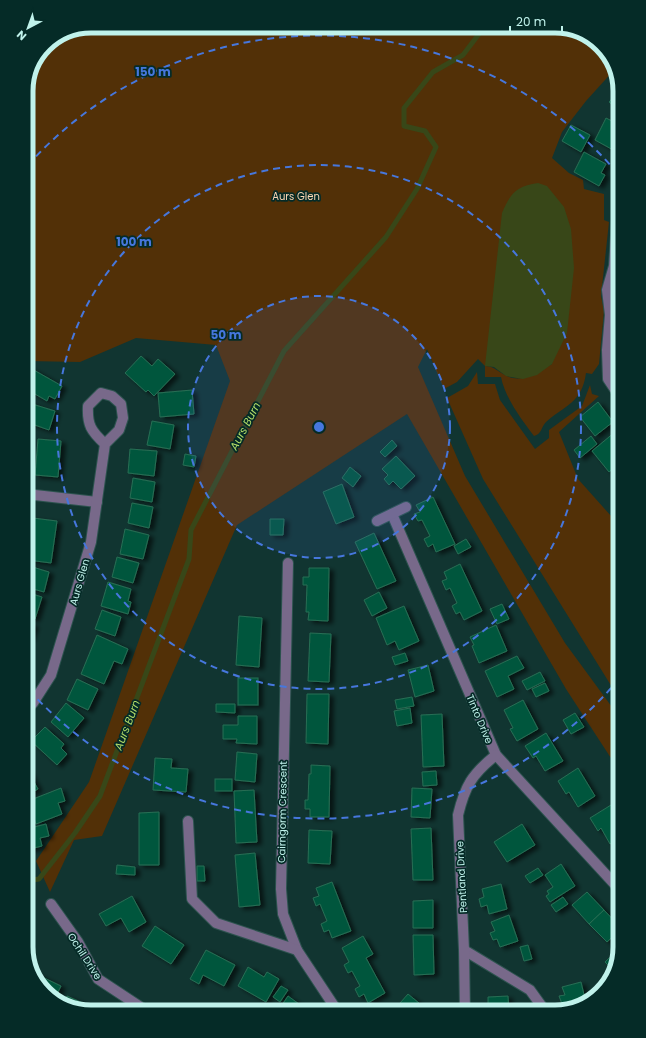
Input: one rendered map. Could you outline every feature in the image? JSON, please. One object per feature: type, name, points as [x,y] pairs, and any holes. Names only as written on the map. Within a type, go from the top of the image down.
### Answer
[{"type":"street","points":[[613,269],[607,290],[610,315],[606,350],[608,379],[613,386]]},
{"type":"street","points":[[101,393],[112,396],[121,404],[123,418],[119,430],[105,444],[94,434],[88,422],[88,406],[101,393]]},
{"type":"street","name":"Aurs Glen","points":[[33,703],[51,675],[91,542],[105,444]]},
{"type":"street","points":[[33,495],[97,502]]},
{"type":"street","points":[[377,521],[406,507]]},
{"type":"street","name":"Tinto Drive","points":[[392,514],[496,755],[613,882]]},
{"type":"street","name":"Cairngorm Crescent","points":[[288,563],[283,596],[281,889],[283,914],[298,950],[333,1005]]},
{"type":"street","name":"Pentland Drive","points":[[465,1005],[458,815],[463,794],[470,779],[479,768],[496,755]]},
{"type":"street","points":[[188,821],[192,899],[216,924],[298,950]]},
{"type":"street","name":"Ochil Drive","points":[[50,904],[78,942],[98,979],[137,1005]]},
{"type":"street","points":[[464,950],[530,990],[541,1005]]},
{"type":"green space","name":"Aurs Glen","points":[[91,33],[559,33],[574,36],[593,47],[607,65],[610,74],[586,101],[562,132],[552,158],[569,173],[583,180],[584,189],[604,194],[604,220],[609,222],[601,296],[604,311],[599,364],[592,374],[586,373],[581,391],[577,397],[546,422],[540,432],[534,436],[510,401],[501,377],[485,377],[485,366],[478,359],[457,382],[444,389],[427,349],[418,367],[465,476],[565,643],[613,708],[613,761],[566,689],[407,414],[237,525],[102,836],[74,840],[50,892],[36,861],[89,782],[230,381],[216,345],[136,338],[80,362],[33,361],[33,87],[37,69],[50,50],[59,43],[69,37]],"holes":[[[552,364],[524,378],[511,378],[494,368],[486,366]]]},
{"type":"green space","points":[[477,372],[478,384],[495,384],[500,400],[535,449],[549,438],[549,430],[582,406],[590,385],[592,394],[599,396],[559,432],[578,479],[613,518],[613,689],[483,479],[447,398],[468,386]]},
{"type":"shaded area","points":[[538,183],[547,186],[564,207],[571,229],[574,268],[567,333],[552,364],[537,375],[523,379],[506,376],[494,367],[485,366],[502,213],[511,196],[515,192],[524,186]]},
{"type":"building","points":[[613,98],[613,105],[609,102]]},
{"type":"building","points":[[606,118],[613,122],[613,150],[595,140]]},
{"type":"building","points":[[571,125],[590,135],[581,152],[562,141]]},
{"type":"building","points":[[584,152],[606,164],[601,173],[605,175],[599,186],[574,172]]},
{"type":"building","points":[[141,356],[152,366],[158,359],[175,374],[154,396],[148,390],[146,392],[125,373]]},
{"type":"building","points":[[33,370],[62,386],[55,399],[49,396],[47,401],[33,393]]},
{"type":"building","points":[[192,390],[194,414],[160,417],[158,393]]},
{"type":"building","points":[[598,402],[613,422],[595,436],[580,417]]},
{"type":"building","points":[[33,404],[55,411],[49,430],[33,424]]},
{"type":"building","points":[[152,421],[174,425],[170,449],[147,445]]},
{"type":"building","points":[[613,434],[613,469],[609,472],[592,451]]},
{"type":"building","points":[[591,436],[597,444],[580,458],[574,450]]},
{"type":"building","points":[[38,439],[61,441],[58,477],[35,475]]},
{"type":"building","points":[[392,440],[397,446],[385,457],[380,452]]},
{"type":"building","points":[[130,449],[157,451],[154,476],[128,473]]},
{"type":"building","points":[[185,454],[196,456],[194,467],[183,465]]},
{"type":"building","points":[[396,456],[415,476],[401,489],[393,481],[389,485],[384,479],[388,475],[382,469]]},
{"type":"building","points":[[350,467],[361,476],[353,487],[342,478]]},
{"type":"building","points":[[133,478],[155,482],[152,502],[130,498]]},
{"type":"building","points":[[342,484],[354,517],[336,524],[323,492]]},
{"type":"building","points":[[433,497],[455,544],[436,552],[433,544],[428,547],[424,539],[430,536],[422,520],[418,521],[414,514],[420,512],[416,505]]},
{"type":"building","points":[[132,503],[153,507],[149,528],[128,523]]},
{"type":"building","points":[[33,518],[57,521],[51,563],[33,561]]},
{"type":"building","points":[[270,519],[284,519],[283,535],[270,535]]},
{"type":"building","points":[[125,529],[149,535],[143,559],[120,554]]},
{"type":"building","points":[[374,533],[396,581],[377,589],[355,542]]},
{"type":"building","points":[[466,539],[471,547],[458,554],[454,546]]},
{"type":"building","points":[[117,557],[139,563],[133,583],[112,577]]},
{"type":"building","points":[[460,564],[482,611],[464,620],[460,612],[456,614],[452,606],[457,603],[450,588],[446,590],[442,581],[447,579],[444,572]]},
{"type":"building","points":[[33,567],[49,572],[44,592],[33,589]]},
{"type":"building","points":[[309,568],[329,568],[328,621],[308,620],[309,612],[306,612],[307,585],[303,585],[303,577],[309,577]]},
{"type":"building","points":[[108,582],[131,589],[128,601],[131,602],[128,614],[101,606]]},
{"type":"building","points":[[379,592],[387,608],[372,616],[364,600]]},
{"type":"building","points":[[33,594],[42,597],[35,619],[33,619]]},
{"type":"building","points":[[502,604],[509,619],[497,624],[490,609]]},
{"type":"building","points":[[404,606],[419,641],[399,650],[395,641],[387,645],[376,618]]},
{"type":"building","points":[[102,610],[121,617],[115,636],[95,629]]},
{"type":"building","points":[[239,616],[262,618],[259,667],[236,665]]},
{"type":"building","points":[[496,625],[507,651],[479,663],[470,637]]},
{"type":"building","points":[[310,633],[331,634],[329,682],[308,681]]},
{"type":"building","points":[[97,635],[128,649],[122,664],[114,661],[104,684],[81,674]]},
{"type":"building","points":[[405,653],[408,661],[395,665],[392,657]]},
{"type":"building","points":[[517,656],[524,668],[508,676],[514,689],[497,697],[485,671]]},
{"type":"building","points":[[428,665],[434,691],[415,697],[408,670]]},
{"type":"building","points":[[540,672],[545,681],[527,690],[522,681]]},
{"type":"building","points":[[238,678],[258,678],[258,705],[238,705]]},
{"type":"building","points":[[77,679],[98,689],[88,710],[67,700]]},
{"type":"building","points":[[545,683],[549,691],[536,697],[532,689]]},
{"type":"building","points":[[307,694],[329,694],[328,744],[306,743]]},
{"type":"building","points":[[412,697],[414,706],[397,709],[395,700]]},
{"type":"building","points":[[523,700],[538,729],[517,741],[510,729],[513,728],[504,710]]},
{"type":"building","points":[[66,703],[84,718],[68,737],[51,722]]},
{"type":"building","points":[[216,704],[235,704],[235,713],[216,712]]},
{"type":"building","points":[[410,708],[412,723],[397,726],[394,711]]},
{"type":"building","points":[[575,713],[584,727],[571,734],[563,720]]},
{"type":"building","points":[[442,714],[444,766],[423,767],[421,715]]},
{"type":"building","points":[[238,716],[257,716],[257,744],[236,743],[237,739],[223,739],[223,725],[238,725]]},
{"type":"building","points":[[45,727],[64,744],[61,748],[67,754],[57,765],[33,743],[33,739]]},
{"type":"building","points":[[546,733],[563,761],[545,771],[536,756],[533,758],[525,746]]},
{"type":"building","points":[[237,752],[257,754],[255,782],[235,780]]},
{"type":"building","points":[[155,758],[172,759],[171,768],[188,769],[186,792],[153,790]]},
{"type":"building","points":[[311,765],[330,766],[329,817],[310,817],[310,809],[305,809],[305,800],[308,800],[309,774],[311,774]]},
{"type":"building","points":[[578,768],[595,796],[578,807],[569,792],[566,794],[558,781]]},
{"type":"building","points":[[436,771],[437,785],[423,786],[422,772]]},
{"type":"building","points":[[215,779],[232,779],[232,791],[215,791]]},
{"type":"building","points":[[33,780],[38,789],[33,792]]},
{"type":"building","points":[[61,788],[65,801],[58,803],[62,814],[36,824],[33,815],[33,799]]},
{"type":"building","points":[[412,788],[432,789],[430,818],[411,817]]},
{"type":"building","points":[[254,790],[257,842],[236,843],[234,791]]},
{"type":"building","points":[[611,805],[613,808],[613,842],[610,844],[601,828],[598,831],[590,818]]},
{"type":"building","points":[[159,812],[159,865],[139,865],[139,813]]},
{"type":"building","points":[[46,824],[49,836],[40,838],[42,846],[33,848],[33,827]]},
{"type":"building","points":[[522,824],[535,845],[507,862],[494,842]]},
{"type":"building","points":[[431,828],[433,880],[413,880],[411,829]]},
{"type":"building","points":[[309,830],[332,831],[330,864],[308,863]]},
{"type":"building","points":[[255,853],[260,905],[239,907],[235,855]]},
{"type":"building","points":[[561,864],[575,886],[550,902],[546,896],[549,894],[547,891],[553,887],[545,875]]},
{"type":"building","points":[[117,865],[135,867],[135,875],[116,874]]},
{"type":"building","points":[[197,866],[204,866],[205,881],[197,881]]},
{"type":"building","points":[[538,868],[543,875],[530,883],[525,876]]},
{"type":"building","points":[[332,882],[351,931],[332,938],[329,930],[324,932],[321,924],[327,921],[320,904],[316,906],[313,898],[319,896],[316,888]]},
{"type":"building","points":[[501,884],[507,909],[489,914],[487,905],[481,907],[479,899],[484,897],[482,889]]},
{"type":"building","points":[[587,892],[604,910],[589,924],[572,905]]},
{"type":"building","points":[[132,896],[146,922],[129,932],[121,918],[106,926],[99,914]]},
{"type":"building","points":[[563,897],[568,904],[556,912],[551,905]]},
{"type":"building","points":[[433,900],[433,928],[413,928],[413,901]]},
{"type":"building","points":[[604,910],[613,920],[613,936],[607,942],[589,924]]},
{"type":"building","points":[[509,915],[518,941],[500,947],[497,939],[493,940],[490,933],[495,931],[491,922]]},
{"type":"building","points":[[155,926],[184,945],[171,964],[142,946]]},
{"type":"building","points":[[413,935],[433,935],[434,974],[414,975]]},
{"type":"building","points":[[363,936],[373,954],[366,958],[385,993],[368,1003],[364,994],[359,997],[355,989],[360,986],[352,971],[348,973],[344,965],[349,962],[342,948]]},
{"type":"building","points":[[528,945],[532,959],[524,961],[520,947]]},
{"type":"building","points":[[206,950],[235,965],[224,986],[203,975],[199,984],[190,979]]},
{"type":"building","points":[[613,954],[610,967],[605,962]]},
{"type":"building","points":[[248,967],[264,977],[267,972],[279,979],[266,1002],[238,986]]},
{"type":"building","points":[[41,977],[61,986],[57,994],[47,985]]},
{"type":"building","points":[[581,982],[584,997],[570,1003],[562,1004],[559,996],[565,995],[562,987]]},
{"type":"building","points":[[281,986],[288,990],[280,1002],[273,997]]},
{"type":"building","points":[[408,994],[419,1003],[417,1005],[398,1005]]},
{"type":"building","points":[[67,996],[87,1005],[72,1002],[65,999]]},
{"type":"building","points":[[288,996],[300,1005],[282,1005]]},
{"type":"building","points":[[508,996],[509,1005],[488,1005],[488,997]]},
{"type":"waterway","name":"Aurs Burn","points":[[33,880],[39,879],[75,833],[100,796],[189,559],[191,530],[284,351],[386,237],[417,189],[436,147],[425,131],[404,126],[404,108],[433,72],[463,55],[480,33]]}]
